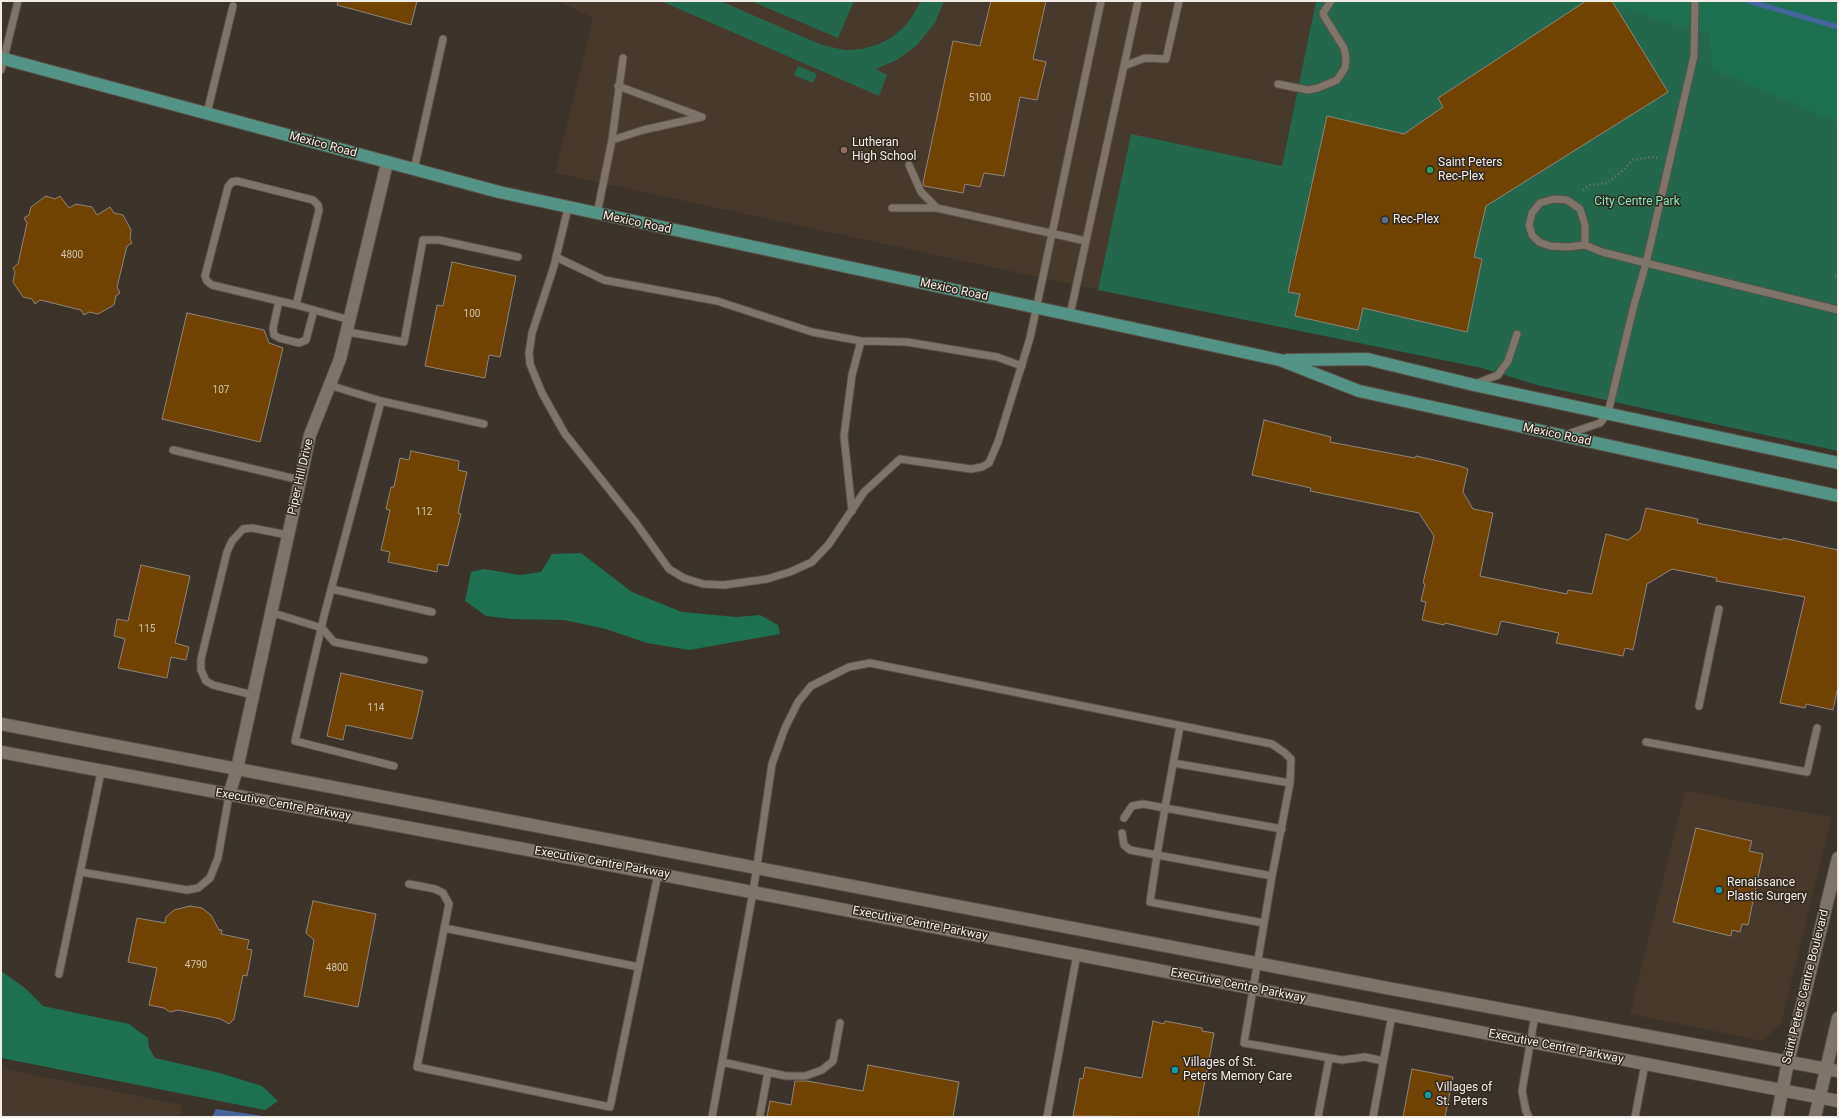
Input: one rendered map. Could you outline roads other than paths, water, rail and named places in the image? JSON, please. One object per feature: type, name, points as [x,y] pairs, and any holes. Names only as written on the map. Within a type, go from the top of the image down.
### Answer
[{"type":"main road","name":"Mexico Road","points":[[2,62],[207,113],[387,163],[568,208],[1280,360],[1359,391],[1838,496]]},
{"type":"main road","name":"Mexico Road","points":[[1280,360],[1367,360],[1474,385],[1838,463]]},
{"type":"street","name":"Piper Hill Drive","points":[[229,796],[237,769],[270,612],[312,429],[340,359],[387,163]]},
{"type":"street","name":"Executive Centre Parkway","points":[[1,724],[1258,963],[1838,1071]]},
{"type":"street","name":"Executive Centre Parkway","points":[[1,752],[229,796],[753,892],[1838,1101]]},
{"type":"street","name":"Saint Peters Centre Boulevard","points":[[1777,1117],[1788,1062],[1838,858]]},
{"type":"street","points":[[1815,1117],[1838,1018]]},
{"type":"lane","points":[[2,62],[18,1]]},
{"type":"lane","points":[[568,208],[556,257],[532,333],[529,353],[530,364],[542,393],[565,434],[636,523],[669,569],[684,578],[702,584],[724,585],[767,579],[790,572],[812,562],[829,544],[864,492],[900,459],[971,469],[982,467],[989,463],[998,442],[1022,366],[1036,307],[1101,1]]},
{"type":"lane","points":[[1070,315],[1138,1]]},
{"type":"lane","points":[[1124,66],[1145,58],[1166,59],[1179,1]]},
{"type":"lane","points":[[1278,84],[1308,90],[1318,88],[1337,80],[1345,68],[1346,58],[1344,48],[1324,16],[1324,13],[1331,1]]},
{"type":"lane","points":[[1563,436],[1600,423],[1608,413],[1633,309],[1646,263],[1694,56],[1695,2]]},
{"type":"lane","points":[[207,113],[232,6]]},
{"type":"lane","points":[[414,170],[443,39]]},
{"type":"lane","points":[[597,214],[612,140],[618,86],[623,58]]},
{"type":"lane","points":[[612,140],[643,130],[702,117],[618,86]]},
{"type":"lane","points":[[909,165],[921,192],[937,208]]},
{"type":"lane","points":[[296,305],[319,210],[318,205],[314,200],[237,181],[232,182],[228,187],[206,276],[207,281],[212,285],[314,310],[349,326],[404,342],[423,240],[439,240],[518,257]]},
{"type":"lane","points":[[1585,245],[1585,225],[1580,209],[1567,200],[1554,199],[1540,203],[1532,213],[1530,225],[1532,235],[1539,242],[1550,246],[1567,247],[1585,245],[1602,252],[1838,310]]},
{"type":"lane","points":[[892,208],[937,208],[1086,241]]},
{"type":"lane","points":[[556,257],[604,280],[717,301],[812,332],[861,341],[907,342],[997,357],[1022,366]]},
{"type":"lane","points":[[279,301],[273,328],[274,335],[279,338],[299,343],[306,340],[314,310]]},
{"type":"lane","points":[[1474,385],[1498,375],[1508,361],[1516,334]]},
{"type":"lane","points":[[852,511],[844,436],[852,375],[861,341]]},
{"type":"lane","points":[[329,385],[381,401],[484,424]]},
{"type":"lane","points":[[381,401],[332,588],[295,741],[394,766]]},
{"type":"lane","points":[[172,450],[300,480]]},
{"type":"lane","points":[[252,695],[213,685],[206,681],[201,670],[201,659],[227,552],[232,541],[238,533],[247,529],[288,535]]},
{"type":"lane","points":[[332,588],[432,612]]},
{"type":"lane","points":[[1699,706],[1719,610]]},
{"type":"lane","points":[[270,612],[322,628],[334,642],[424,660]]},
{"type":"lane","points":[[712,1117],[753,892],[772,764],[784,728],[798,702],[811,686],[848,667],[870,663],[1272,744],[1291,759],[1290,783],[1272,876],[1244,1043],[1329,1059],[1349,1060],[1365,1058],[1383,1061]]},
{"type":"lane","points":[[1180,726],[1150,902],[1264,922]]},
{"type":"lane","points":[[1646,742],[1807,772],[1817,728]]},
{"type":"lane","points":[[1173,762],[1290,783]]},
{"type":"lane","points":[[60,974],[102,772]]},
{"type":"lane","points":[[81,872],[187,890],[198,888],[210,878],[218,858],[229,796]]},
{"type":"lane","points":[[1124,818],[1132,806],[1143,804],[1282,829]]},
{"type":"lane","points":[[1122,833],[1124,845],[1130,850],[1272,876]]},
{"type":"lane","points":[[409,884],[435,889],[443,893],[448,904],[417,1067],[610,1107],[658,874]]},
{"type":"lane","points":[[444,928],[639,967]]},
{"type":"lane","points":[[1047,1117],[1077,954]]},
{"type":"lane","points":[[1373,1117],[1392,1015]]},
{"type":"lane","points":[[1529,1117],[1526,1111],[1522,1091],[1535,1015]]},
{"type":"lane","points":[[722,1062],[786,1076],[805,1076],[822,1070],[833,1061],[840,1022]]},
{"type":"lane","points":[[1318,1117],[1329,1059]]},
{"type":"lane","points":[[1635,1117],[1645,1064]]},
{"type":"lane","points":[[760,1115],[768,1072]]},
{"type":"water","points":[[216,1109],[270,1117],[212,1117]]},
{"type":"waterway","points":[[1748,1],[1838,27]]},
{"type":"place","name":"Lutheran High School","points":[[844,150]]},
{"type":"place","name":"Saint Peters Rec-Plex","points":[[1430,170]]},
{"type":"place","name":"Rec-Plex","points":[[1385,220]]},
{"type":"place","name":"Renaissance Plastic Surgery","points":[[1719,890]]},
{"type":"place","name":"Villages of St. Peters Memory Care","points":[[1175,1070]]},
{"type":"place","name":"Villages of St. Peters","points":[[1428,1095]]},
{"type":"park label","name":"City Centre Park","points":[[1637,202]]}]
